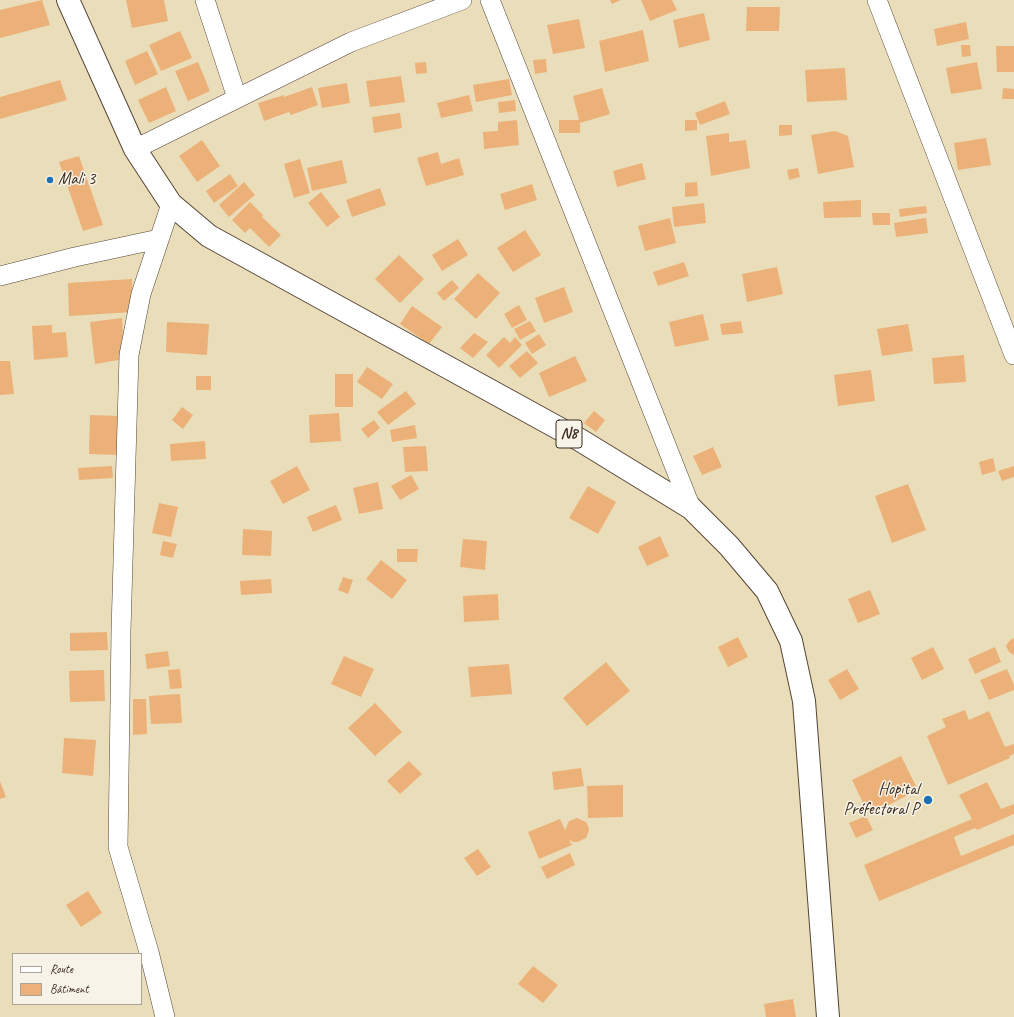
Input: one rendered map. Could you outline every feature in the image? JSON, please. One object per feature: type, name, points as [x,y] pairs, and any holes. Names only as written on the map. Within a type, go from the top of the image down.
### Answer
[{"type":"main road","name":"N8","points":[[68,0],[135,149],[171,204],[209,236],[580,440],[691,508],[729,546],[767,591],[791,641],[804,701],[828,1017]]},
{"type":"street","points":[[205,0],[237,98]]},
{"type":"street","points":[[135,149],[351,42],[462,0]]},
{"type":"street","points":[[490,0],[691,508]]},
{"type":"street","points":[[877,0],[1014,356]]},
{"type":"street","points":[[165,1017],[149,952],[118,847],[121,631],[129,355],[141,294],[171,204]]},
{"type":"street","points":[[0,276],[160,238]]},
{"type":"building","points":[[42,0],[50,25],[0,38],[0,10]]},
{"type":"building","points":[[126,0],[164,0],[168,21],[132,28]]},
{"type":"building","points":[[610,0],[621,0],[612,4]]},
{"type":"building","points":[[641,0],[672,0],[677,10],[650,21]]},
{"type":"building","points":[[747,7],[780,7],[779,31],[746,31]]},
{"type":"building","points":[[704,13],[710,40],[679,48],[673,20]]},
{"type":"building","points":[[579,19],[585,48],[553,54],[547,25]]},
{"type":"building","points":[[966,22],[969,39],[937,46],[934,29]]},
{"type":"building","points":[[643,30],[649,61],[605,72],[599,41]]},
{"type":"building","points":[[180,31],[192,58],[161,71],[149,45]]},
{"type":"building","points":[[961,45],[970,45],[971,56],[962,57]]},
{"type":"building","points":[[996,46],[1014,46],[1014,72],[997,72]]},
{"type":"building","points":[[147,51],[158,74],[135,85],[125,61]]},
{"type":"building","points":[[546,59],[547,72],[535,74],[533,60]]},
{"type":"building","points":[[198,62],[210,91],[188,101],[175,71]]},
{"type":"building","points":[[426,62],[427,73],[416,74],[415,63]]},
{"type":"building","points":[[977,62],[982,89],[951,94],[946,68]]},
{"type":"building","points":[[845,68],[847,100],[807,102],[805,70]]},
{"type":"building","points":[[401,76],[405,102],[370,107],[366,81]]},
{"type":"building","points":[[509,79],[512,95],[476,102],[473,85]]},
{"type":"building","points":[[60,80],[67,100],[0,119],[0,97]]},
{"type":"building","points":[[347,83],[350,103],[322,108],[318,88]]},
{"type":"building","points":[[166,87],[176,111],[149,123],[138,100]]},
{"type":"building","points":[[312,87],[318,105],[291,115],[289,112],[264,121],[258,103],[284,95],[284,97]]},
{"type":"building","points":[[602,88],[610,114],[580,123],[580,133],[559,133],[559,120],[579,120],[573,96]]},
{"type":"building","points":[[1003,88],[1014,89],[1014,99],[1002,99]]},
{"type":"building","points":[[469,95],[473,111],[441,118],[437,103]]},
{"type":"building","points":[[515,100],[516,111],[499,113],[498,102]]},
{"type":"building","points":[[725,101],[730,114],[700,125],[695,113]]},
{"type":"building","points":[[400,113],[402,128],[374,133],[372,117]]},
{"type":"building","points":[[517,120],[519,145],[484,149],[483,132],[498,131],[498,122]]},
{"type":"building","points":[[685,120],[697,120],[697,130],[685,131]]},
{"type":"building","points":[[779,125],[792,125],[792,135],[779,136]]},
{"type":"building","points":[[835,131],[848,136],[854,167],[818,174],[811,135]]},
{"type":"building","points":[[729,133],[729,142],[746,140],[750,168],[711,176],[706,136]]},
{"type":"building","points":[[986,138],[991,165],[958,170],[954,143]]},
{"type":"building","points":[[202,140],[220,166],[197,182],[179,156]]},
{"type":"building","points":[[438,152],[441,164],[459,158],[464,175],[426,186],[417,158]]},
{"type":"building","points":[[79,156],[103,225],[83,231],[59,162]]},
{"type":"building","points":[[300,159],[310,193],[294,198],[284,164]]},
{"type":"building","points":[[342,160],[347,183],[312,191],[307,168]]},
{"type":"building","points":[[642,163],[646,179],[617,187],[613,171]]},
{"type":"building","points":[[798,168],[800,177],[789,180],[787,170]]},
{"type":"building","points":[[230,174],[238,186],[214,203],[206,191]]},
{"type":"building","points":[[244,182],[255,195],[229,217],[219,205]]},
{"type":"building","points":[[697,182],[698,196],[685,197],[685,183]]},
{"type":"building","points":[[532,184],[537,200],[505,210],[500,194]]},
{"type":"building","points":[[380,188],[386,205],[352,217],[346,200]]},
{"type":"building","points":[[321,192],[340,217],[327,227],[308,203]]},
{"type":"building","points":[[861,200],[861,217],[824,218],[823,202]]},
{"type":"building","points":[[250,202],[263,215],[262,217],[281,235],[269,247],[250,228],[245,233],[232,220]]},
{"type":"building","points":[[704,203],[706,223],[674,227],[672,207]]},
{"type":"building","points":[[926,206],[927,213],[900,217],[899,209]]},
{"type":"building","points":[[872,213],[890,213],[890,225],[873,225]]},
{"type":"building","points":[[670,218],[676,243],[645,251],[638,226]]},
{"type":"building","points":[[926,218],[928,233],[896,237],[894,223]]},
{"type":"building","points":[[525,230],[541,255],[513,272],[497,248]]},
{"type":"building","points":[[458,239],[468,255],[442,271],[432,255]]},
{"type":"building","points":[[399,255],[424,279],[400,303],[375,279]]},
{"type":"building","points":[[684,262],[689,276],[658,286],[653,272]]},
{"type":"building","points":[[777,267],[783,294],[747,302],[742,274]]},
{"type":"building","points":[[478,273],[500,293],[476,319],[454,299]]},
{"type":"building","points":[[132,279],[133,312],[69,316],[68,283]]},
{"type":"building","points":[[452,280],[459,288],[444,301],[437,293]]},
{"type":"building","points":[[564,287],[573,312],[544,323],[535,298]]},
{"type":"building","points":[[519,305],[527,320],[512,328],[504,314]]},
{"type":"building","points":[[412,306],[442,327],[429,344],[400,324]]},
{"type":"building","points":[[703,314],[709,340],[675,347],[669,322]]},
{"type":"building","points":[[122,318],[124,359],[95,364],[90,322]]},
{"type":"building","points":[[530,321],[536,331],[520,340],[514,329]]},
{"type":"building","points":[[741,321],[743,333],[722,335],[720,324]]},
{"type":"building","points":[[167,322],[209,324],[207,355],[166,352]]},
{"type":"building","points":[[908,324],[913,351],[882,356],[877,329]]},
{"type":"building","points":[[52,325],[52,333],[66,332],[68,357],[34,360],[32,326]]},
{"type":"building","points":[[474,333],[488,342],[473,358],[460,348]]},
{"type":"building","points":[[539,334],[546,345],[532,354],[525,343]]},
{"type":"building","points":[[504,337],[510,343],[515,337],[522,345],[499,368],[486,355]]},
{"type":"building","points":[[527,351],[538,363],[520,378],[509,366]]},
{"type":"building","points":[[964,355],[966,382],[934,384],[932,358]]},
{"type":"building","points":[[575,356],[587,381],[549,397],[539,373]]},
{"type":"building","points":[[0,361],[10,361],[14,394],[0,395]]},
{"type":"building","points":[[367,367],[393,384],[382,399],[357,382]]},
{"type":"building","points":[[871,370],[875,401],[838,406],[834,375]]},
{"type":"building","points":[[335,374],[353,374],[353,407],[335,407]]},
{"type":"building","points":[[196,376],[211,376],[211,390],[196,390]]},
{"type":"building","points":[[406,391],[416,404],[388,425],[377,412]]},
{"type":"building","points":[[182,407],[193,415],[183,429],[172,420]]},
{"type":"building","points":[[594,411],[605,420],[596,432],[584,423]]},
{"type":"building","points":[[339,413],[341,441],[310,443],[309,415]]},
{"type":"building","points":[[90,415],[120,416],[119,455],[89,454]]},
{"type":"building","points":[[374,420],[380,428],[368,438],[361,429]]},
{"type":"building","points":[[415,425],[417,438],[392,442],[390,430]]},
{"type":"building","points":[[205,441],[206,459],[171,461],[170,444]]},
{"type":"building","points":[[426,446],[428,471],[405,472],[403,447]]},
{"type":"building","points":[[713,447],[722,467],[702,475],[693,456]]},
{"type":"building","points":[[993,458],[996,471],[982,475],[979,462]]},
{"type":"building","points":[[112,466],[113,478],[79,480],[78,468]]},
{"type":"building","points":[[297,466],[310,490],[283,504],[270,481]]},
{"type":"building","points":[[1014,466],[1014,477],[1002,481],[998,471]]},
{"type":"building","points":[[411,475],[419,489],[400,500],[391,486]]},
{"type":"building","points":[[378,482],[383,509],[359,514],[353,488]]},
{"type":"building","points":[[908,484],[926,530],[892,543],[875,496]]},
{"type":"building","points":[[588,486],[616,502],[598,534],[569,518]]},
{"type":"building","points":[[159,503],[178,507],[171,537],[152,533]]},
{"type":"building","points":[[336,505],[342,520],[313,532],[307,517]]},
{"type":"building","points":[[243,529],[272,531],[271,556],[242,555]]},
{"type":"building","points":[[660,536],[669,556],[647,566],[638,547]]},
{"type":"building","points":[[463,539],[487,541],[485,570],[460,567]]},
{"type":"building","points":[[163,541],[177,544],[173,558],[160,555]]},
{"type":"building","points":[[397,549],[418,549],[417,562],[397,562]]},
{"type":"building","points":[[381,560],[407,580],[392,599],[366,579]]},
{"type":"building","points":[[343,577],[353,580],[348,594],[338,590]]},
{"type":"building","points":[[271,579],[272,593],[241,595],[240,581]]},
{"type":"building","points":[[870,590],[880,614],[858,623],[848,599]]},
{"type":"building","points":[[498,594],[499,620],[464,622],[463,596]]},
{"type":"building","points":[[107,632],[108,650],[70,651],[70,633]]},
{"type":"building","points":[[738,637],[748,657],[728,667],[718,647]]},
{"type":"building","points":[[1014,638],[1014,655],[1009,652],[1006,646],[1010,640]]},
{"type":"building","points":[[933,647],[944,669],[922,680],[911,658]]},
{"type":"building","points":[[995,647],[1001,662],[975,674],[968,659]]},
{"type":"building","points":[[168,651],[170,666],[147,669],[145,654]]},
{"type":"building","points":[[344,656],[374,669],[361,697],[331,684]]},
{"type":"building","points":[[606,662],[630,691],[587,726],[563,698]]},
{"type":"building","points":[[509,664],[512,694],[471,697],[468,667]]},
{"type":"building","points":[[180,669],[182,688],[170,689],[168,670]]},
{"type":"building","points":[[847,669],[859,689],[840,700],[828,680]]},
{"type":"building","points":[[1007,669],[1014,685],[1014,690],[989,700],[980,680]]},
{"type":"building","points":[[104,670],[105,701],[70,702],[69,671]]},
{"type":"building","points":[[180,694],[182,723],[151,724],[149,696]]},
{"type":"building","points":[[133,699],[146,699],[147,734],[133,735]]},
{"type":"building","points":[[375,703],[402,732],[375,756],[348,728]]},
{"type":"building","points":[[965,710],[969,720],[989,711],[1005,747],[1014,744],[1014,754],[1009,756],[1010,758],[948,785],[927,736],[946,727],[942,719]]},
{"type":"building","points":[[64,738],[96,740],[93,776],[62,773]]},
{"type":"building","points":[[901,756],[918,790],[869,815],[852,780]]},
{"type":"building","points":[[409,761],[422,774],[400,794],[387,781]]},
{"type":"building","points":[[581,768],[584,786],[554,790],[552,772]]},
{"type":"building","points":[[0,781],[6,797],[0,799]]},
{"type":"building","points":[[987,782],[1001,809],[1014,804],[1014,814],[977,830],[975,828],[954,837],[961,856],[1014,834],[1014,845],[879,901],[864,865],[972,819],[959,795]]},
{"type":"building","points":[[623,785],[623,817],[588,818],[587,786]]},
{"type":"building","points":[[866,816],[873,830],[856,838],[849,823]]},
{"type":"building","points":[[577,818],[586,822],[588,826],[589,830],[586,838],[578,842],[573,842],[569,839],[572,845],[539,859],[528,832],[560,819],[565,830],[569,821]]},
{"type":"building","points":[[478,849],[491,867],[477,876],[464,858]]},
{"type":"building","points":[[570,853],[575,865],[547,879],[541,867]]},
{"type":"building","points":[[88,891],[102,913],[81,927],[66,905]]},
{"type":"building","points":[[533,966],[558,985],[543,1003],[518,984]]},
{"type":"building","points":[[793,999],[796,1017],[766,1017],[764,1004]]},
{"type":"place","name":"Mali 3","points":[[50,180]]},
{"type":"place","name":"Hopital Préfectoral P","points":[[928,800]]}]
